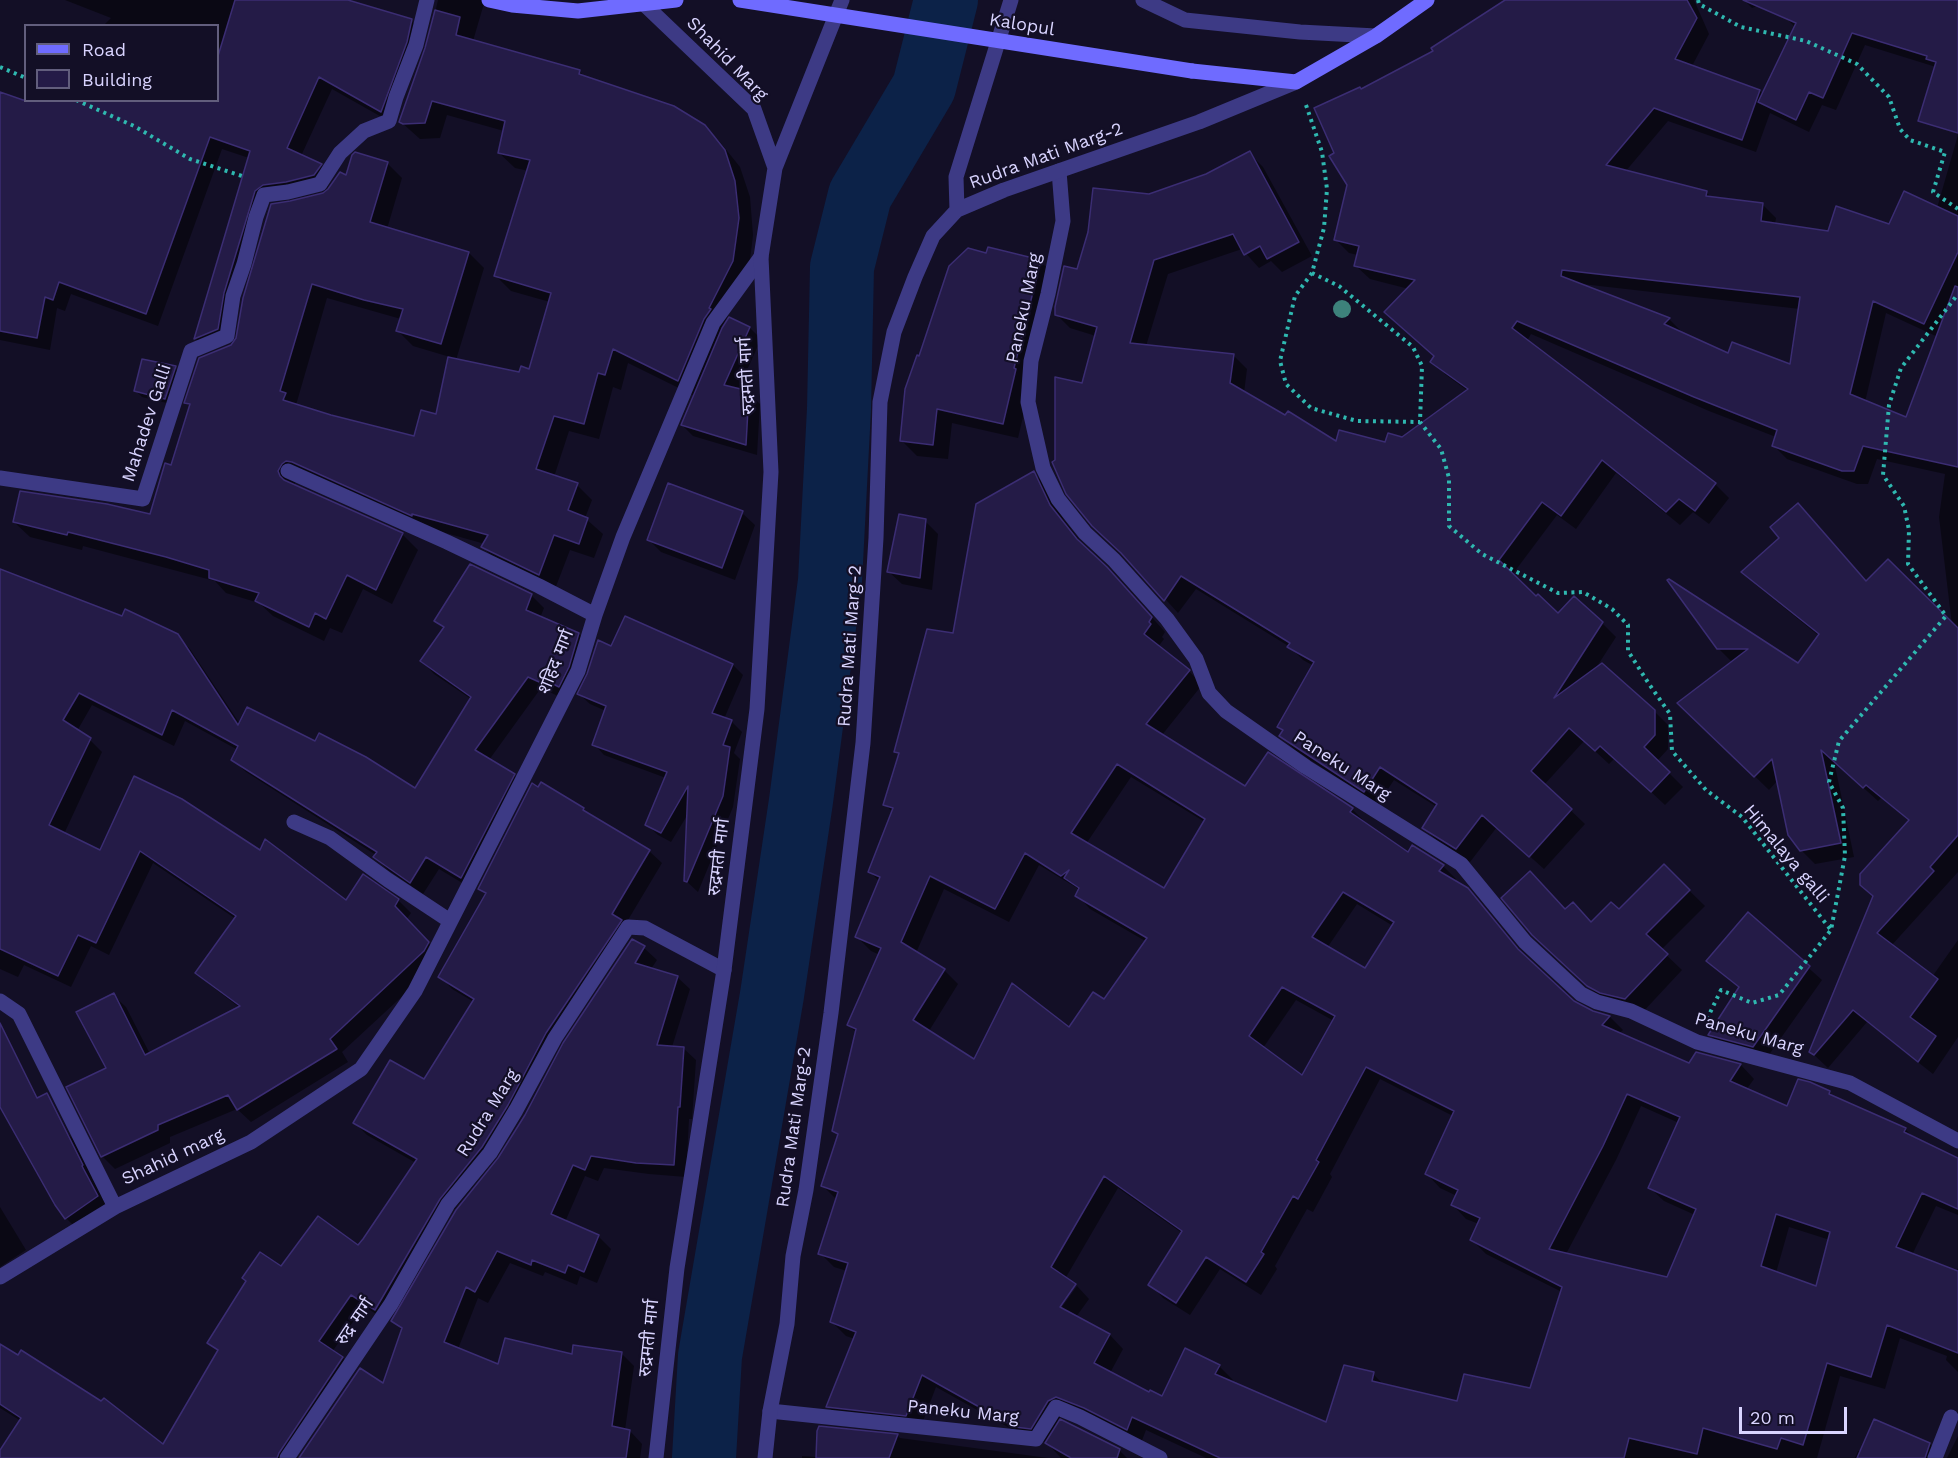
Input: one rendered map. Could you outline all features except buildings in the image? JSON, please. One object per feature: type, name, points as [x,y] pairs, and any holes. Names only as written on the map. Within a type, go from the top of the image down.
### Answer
[{"type":"main road","points":[[489,0],[513,5],[578,11],[676,0]]},
{"type":"main road","name":"Kalopul","points":[[740,0],[1192,71],[1296,82]]},
{"type":"main road","points":[[1296,82],[1376,36],[1427,0]]},
{"type":"street","name":"Mahadev Galli","points":[[0,478],[143,500],[191,351],[227,336],[233,296],[264,195],[320,184],[340,153],[364,131],[389,121],[416,45],[427,0]]},
{"type":"street","points":[[775,168],[842,0]]},
{"type":"street","points":[[957,210],[956,177],[1011,0]]},
{"type":"street","points":[[1143,0],[1185,20],[1300,32],[1376,36]]},
{"type":"street","name":"Shahid Marg","points":[[644,2],[754,109],[775,168],[761,257]]},
{"type":"street","name":"Rudra Mati Marg-2","points":[[765,1458],[770,1411],[787,1324],[794,1256],[816,1120],[863,743],[876,538],[880,402],[894,332],[915,277],[933,236],[957,210],[1004,190],[1199,122],[1296,82]]},
{"type":"street","name":"Paneku Marg","points":[[1059,171],[1063,221],[1031,361],[1028,402],[1043,468],[1058,500],[1085,533],[1114,560],[1167,619],[1197,659],[1209,693],[1226,711],[1306,767],[1461,864],[1525,942],[1581,994],[1598,1002],[1631,1011],[1697,1042],[1850,1083],[1958,1141]]},
{"type":"street","name":"शहिद मार्ग","points":[[361,1069],[415,991],[578,671],[595,615],[624,537],[713,323],[761,257]]},
{"type":"street","name":"रुद्रमती मार्ग","points":[[656,1458],[677,1268],[724,970],[757,709],[771,472],[761,257]]},
{"type":"street","points":[[288,471],[447,542],[595,615]]},
{"type":"street","points":[[294,822],[330,838],[450,921]]},
{"type":"street","name":"Rudra Marg","points":[[448,1204],[490,1153],[555,1038],[628,927],[645,928],[724,970]]},
{"type":"street","points":[[0,1001],[19,1014],[115,1207]]},
{"type":"street","name":"Shahid marg","points":[[0,1277],[115,1207],[251,1142],[361,1069]]},
{"type":"street","name":"रुद्र मार्ग","points":[[287,1458],[391,1304],[448,1204]]},
{"type":"street","name":"Paneku Marg","points":[[770,1411],[1036,1439],[1056,1407],[1160,1458]]},
{"type":"street","points":[[1935,1458],[1951,1417]]},
{"type":"path","points":[[1698,0],[1699,4],[1741,27],[1806,41],[1857,64],[1889,97],[1900,129],[1910,140],[1945,152],[1933,192],[1958,209]]},
{"type":"path","points":[[0,67],[24,77]]},
{"type":"path","points":[[1296,82],[1322,152],[1327,189],[1324,228],[1312,273],[1295,296],[1280,361],[1286,384],[1311,408],[1357,421],[1420,422],[1422,366],[1413,347],[1339,286],[1312,273]]},
{"type":"path","points":[[80,102],[134,126],[190,159],[288,192]]},
{"type":"path","points":[[1831,930],[1845,856],[1843,808],[1829,782],[1839,741],[1946,616],[1908,564],[1909,530],[1904,506],[1883,475],[1889,405],[1901,368],[1958,294]]},
{"type":"path","name":"Himalaya galli","points":[[1420,422],[1441,449],[1449,478],[1449,526],[1482,554],[1558,592],[1582,592],[1612,609],[1628,625],[1628,651],[1670,714],[1672,751],[1706,790],[1742,817],[1831,930],[1779,995],[1752,1003],[1721,990],[1697,1042]]},
{"type":"waterway","points":[[704,1458],[710,1356],[772,995],[801,801],[830,581],[839,409],[842,267],[860,195],[924,87],[946,0]]}]
